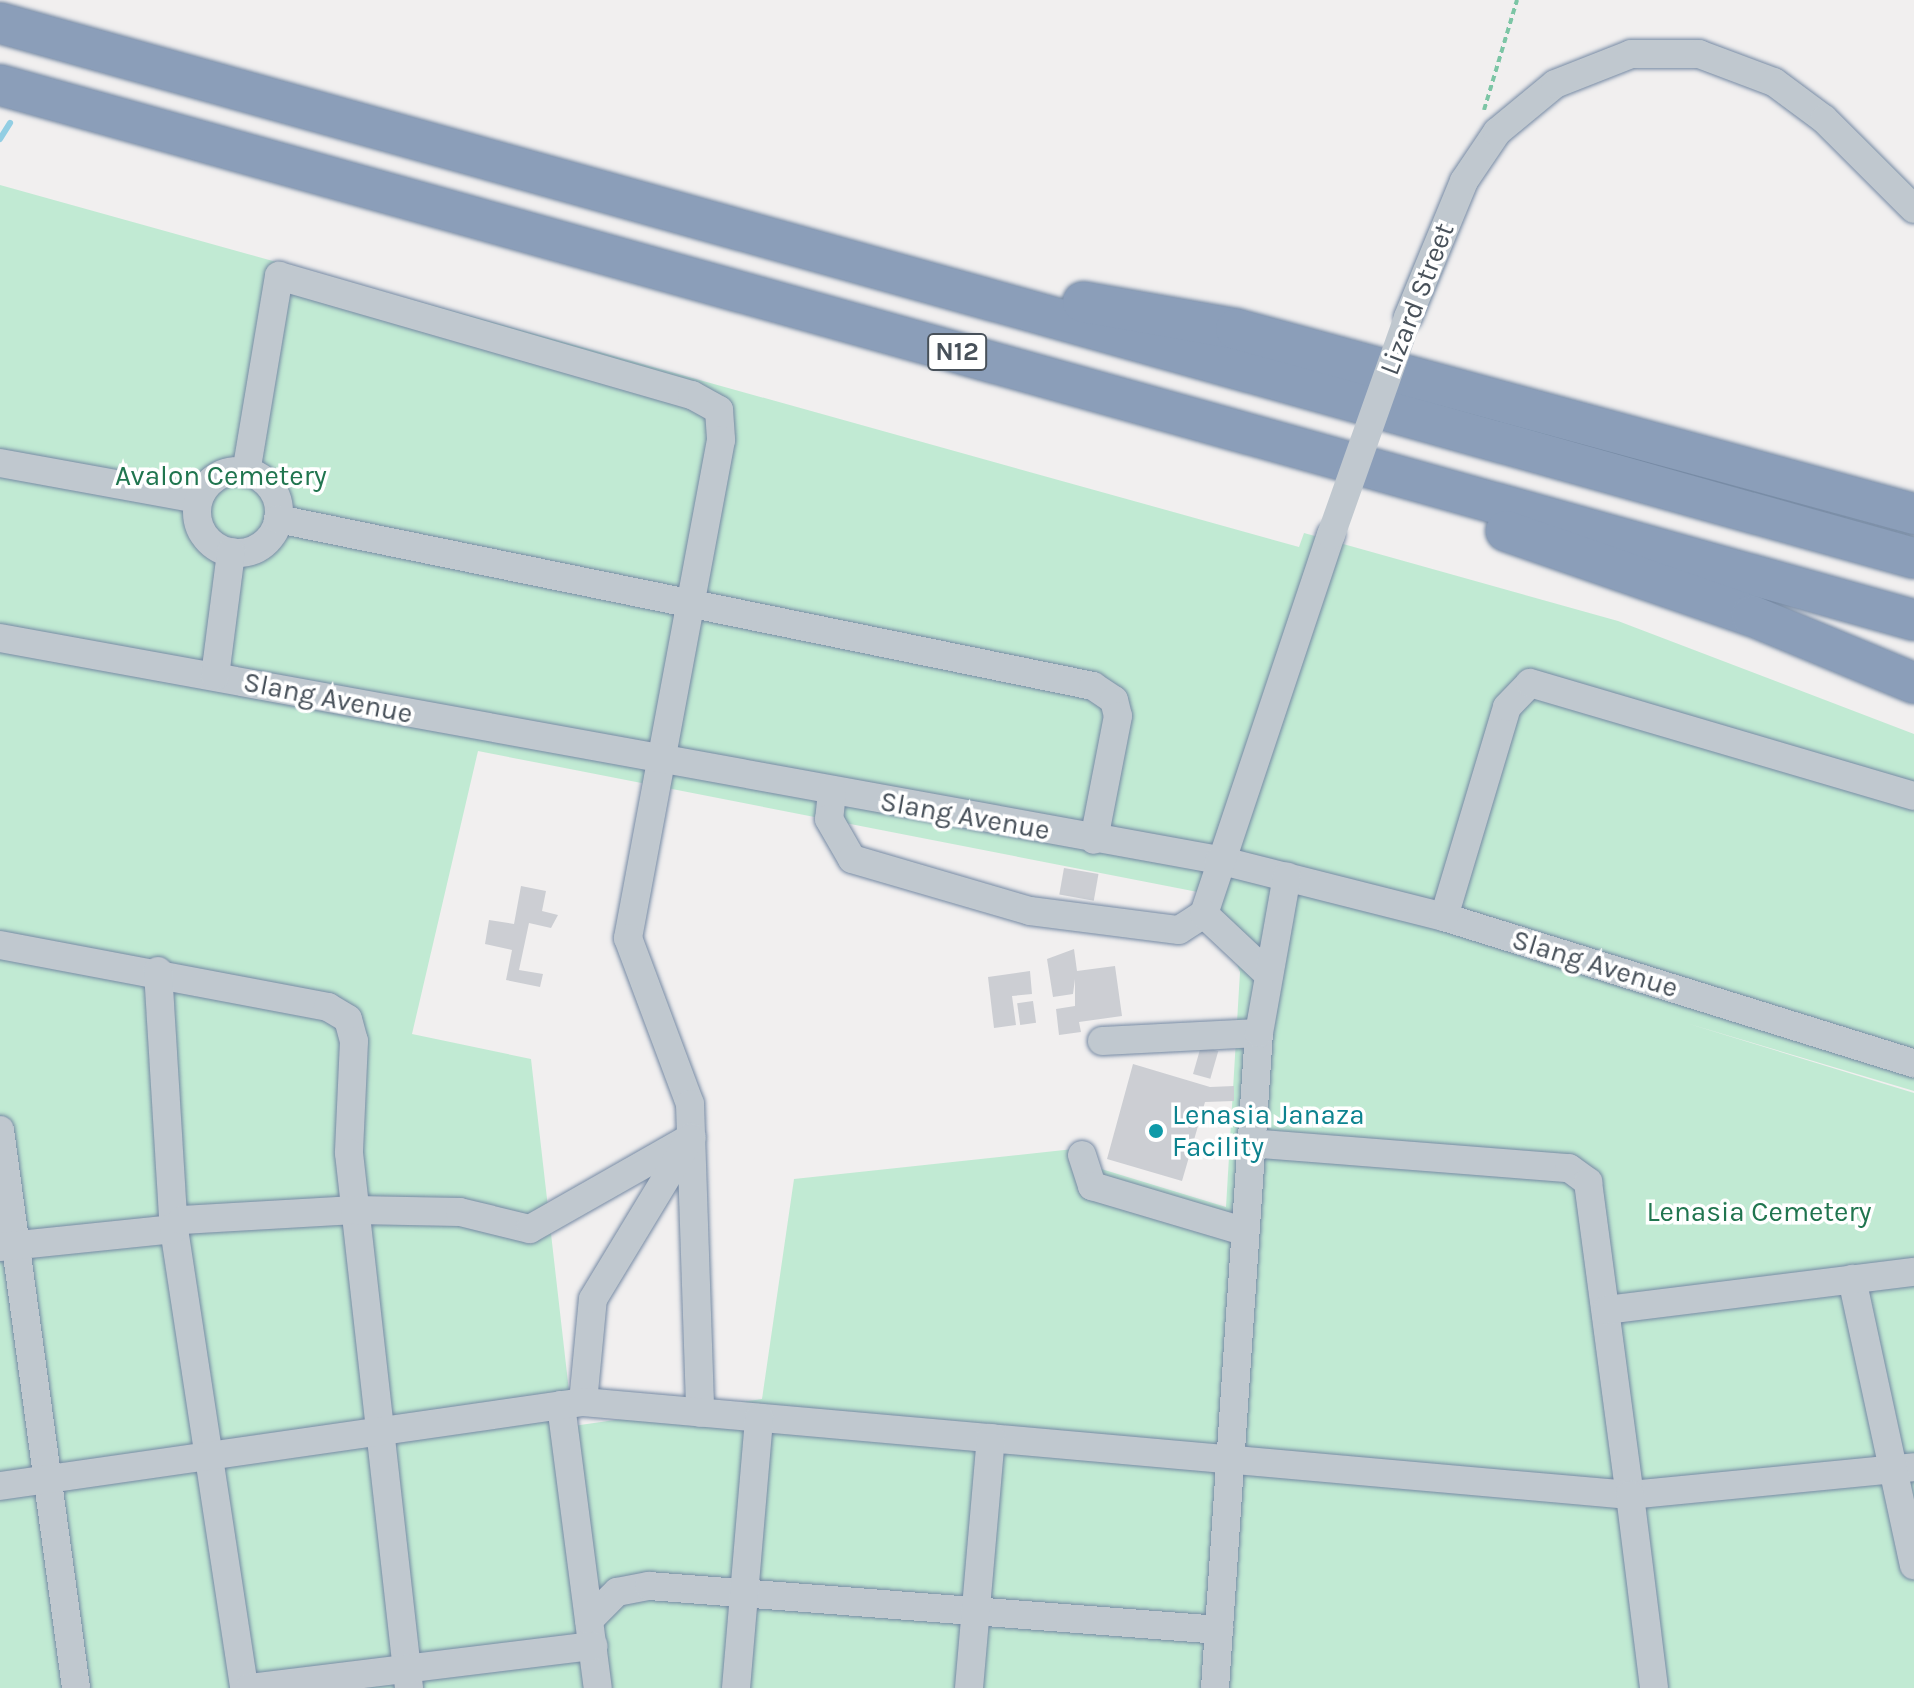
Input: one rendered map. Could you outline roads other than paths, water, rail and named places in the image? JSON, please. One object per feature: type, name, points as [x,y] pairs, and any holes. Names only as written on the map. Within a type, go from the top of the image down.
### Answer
[{"type":"highway","name":"N12","points":[[0,23],[1914,558]]},
{"type":"highway","name":"N12","points":[[0,85],[1914,620]]},
{"type":"highway","points":[[850,261],[1236,329],[1914,514]]},
{"type":"highway","points":[[1221,426],[1752,616],[1914,683]]},
{"type":"lane","name":"Lizard Street","points":[[1204,914],[1219,860],[1408,317],[1452,207],[1487,145],[1555,84],[1612,59],[1665,50],[1729,61],[1774,82],[1852,149],[1914,209]]},
{"type":"lane","name":"Lizard Street","points":[[1852,149],[1914,230]]},
{"type":"lane","points":[[246,473],[279,276],[692,395],[719,410],[724,423],[692,603],[657,760],[628,938],[690,1104],[700,1413]]},
{"type":"lane","points":[[0,463],[199,499]]},
{"type":"lane","points":[[246,473],[274,493],[278,519],[266,542],[231,552],[206,537],[199,499],[216,478],[246,473]]},
{"type":"lane","points":[[278,519],[692,603],[1106,692],[1118,716],[1094,840]]},
{"type":"lane","points":[[215,676],[231,552]]},
{"type":"lane","name":"Slang Avenue","points":[[0,638],[1094,840],[1219,860],[1444,917],[1913,1059]]},
{"type":"lane","points":[[1444,917],[1507,707],[1530,683],[1914,796]]},
{"type":"lane","points":[[832,792],[837,842],[852,859],[886,872],[1030,911],[1179,930],[1204,914],[1268,974]]},
{"type":"lane","points":[[1215,1688],[1249,1143],[1259,1033],[1287,876]]},
{"type":"lane","points":[[0,945],[158,971],[328,1007],[348,1019],[355,1210],[377,1431],[408,1678]]},
{"type":"lane","points":[[158,971],[174,1229],[206,1456],[244,1688]]},
{"type":"lane","points":[[1102,1041],[1259,1033]]},
{"type":"lane","points":[[0,1130],[8,1247],[76,1688]]},
{"type":"lane","points":[[8,1247],[174,1229],[182,1220],[355,1210],[460,1212],[530,1229],[692,1137]]},
{"type":"lane","points":[[598,1688],[572,1404],[593,1299],[692,1137]]},
{"type":"lane","points":[[1249,1143],[1569,1168],[1588,1182],[1654,1688]]},
{"type":"lane","points":[[1082,1155],[1092,1186],[1243,1231]]},
{"type":"lane","points":[[1607,1310],[1914,1272]]},
{"type":"lane","points":[[1852,1279],[1903,1467],[1914,1565]]},
{"type":"lane","points":[[0,1486],[572,1404],[1630,1495],[1903,1467]]},
{"type":"lane","points":[[736,1688],[759,1418]]},
{"type":"lane","points":[[969,1688],[991,1438]]},
{"type":"lane","points":[[250,1688],[408,1678],[591,1633],[617,1592],[744,1590],[976,1612],[1219,1630]]},
{"type":"waterway","points":[[0,139],[10,123]]},
{"type":"place","name":"Lenasia Janaza Facility","points":[[1156,1131]]},
{"type":"park label","name":"Avalon Cemetery","points":[[221,476]]},
{"type":"park label","name":"Lenasia Cemetery","points":[[1759,1212]]}]
